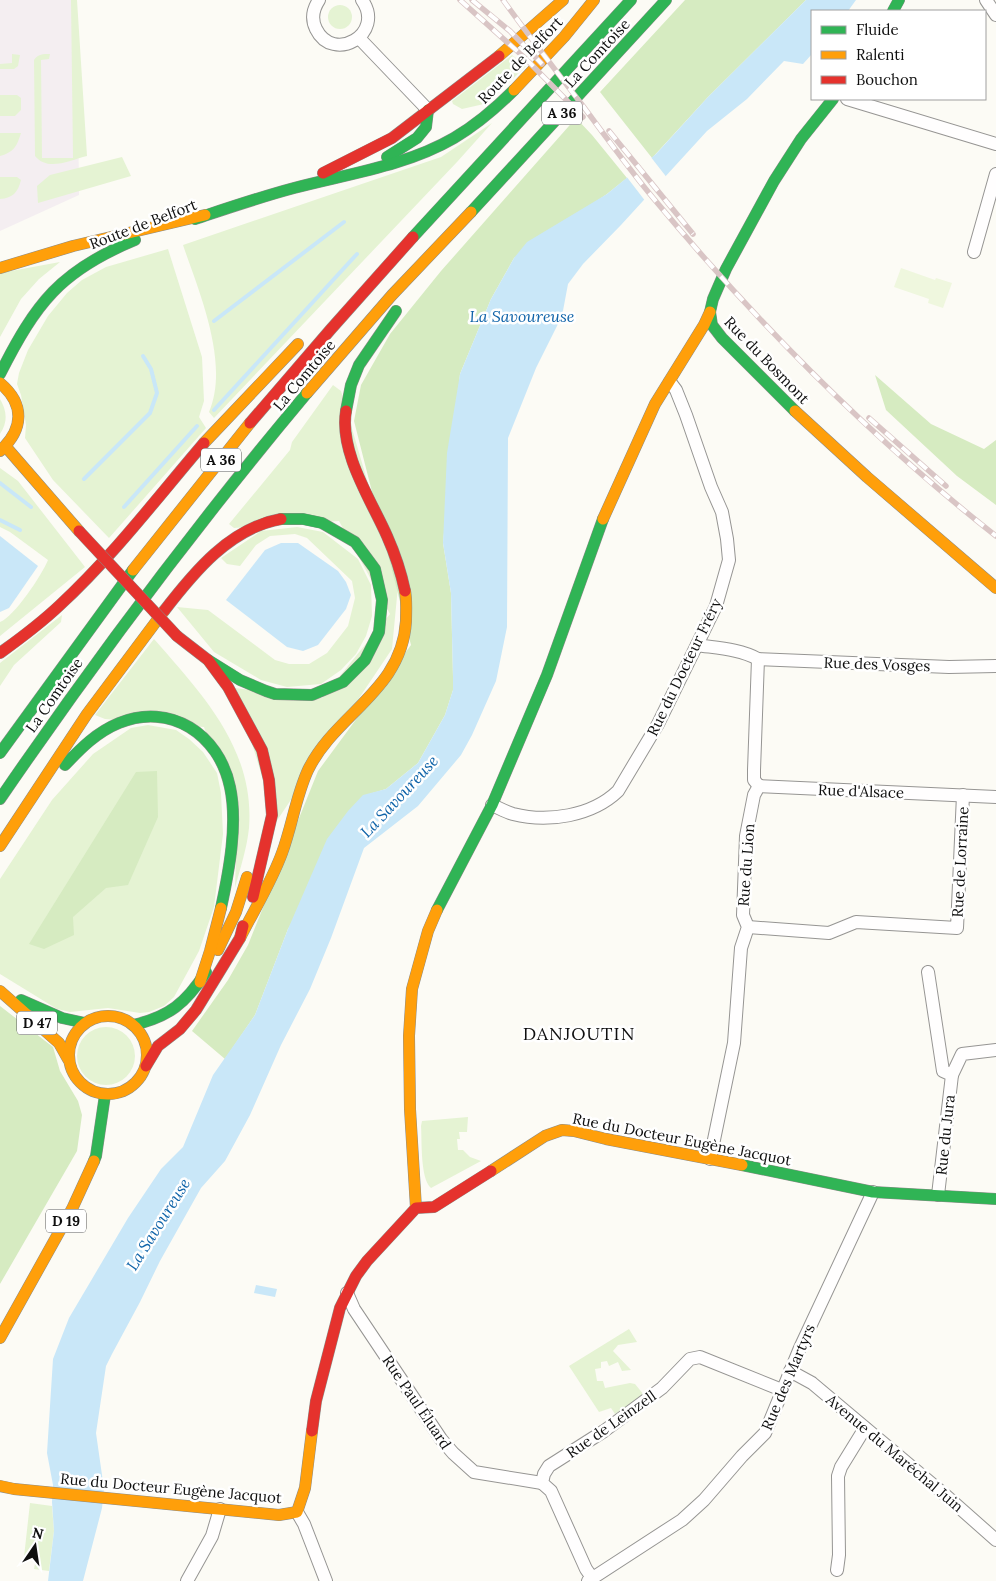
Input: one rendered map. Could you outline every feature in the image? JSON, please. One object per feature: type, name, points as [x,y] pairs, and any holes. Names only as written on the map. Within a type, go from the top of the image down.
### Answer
[{"type":"main road","name":"Route de Belfort","points":[[291,189],[392,138],[500,55],[563,0]]},
{"type":"main road","name":"Route de Belfort","points":[[0,374],[16,340],[35,311],[74,271],[98,255],[205,215],[291,189],[416,156],[439,146],[490,114],[577,23],[594,0]]},
{"type":"main road","name":"La Comtoise","points":[[0,753],[69,656],[232,445],[462,184],[631,0]]},
{"type":"main road","name":"La Comtoise","points":[[0,799],[120,629],[301,401],[395,292],[666,0]]},
{"type":"main road","name":"Rue du Bosmont","points":[[831,100],[801,140],[774,181],[726,269],[713,299],[710,312],[712,325],[722,338],[798,414],[919,523],[996,588]]},
{"type":"main road","points":[[359,172],[405,147],[417,138],[426,127],[428,110]]},
{"type":"main road","points":[[336,306],[462,184]]},
{"type":"main road","points":[[0,268],[73,246],[205,215]]},
{"type":"main road","points":[[146,1066],[144,1039],[133,1025],[118,1017],[100,1017],[85,1023],[75,1033],[68,1052],[72,1072],[80,1084],[92,1091],[105,1094],[120,1092],[134,1085],[143,1073],[158,1046],[180,1029],[196,1010],[240,938],[276,867],[303,781],[311,763],[330,737],[383,684],[393,669],[403,643],[408,609],[404,578],[393,546],[360,482],[350,458],[345,428],[345,410],[354,375],[370,347],[457,227]]},
{"type":"main road","points":[[416,1208],[409,1073],[409,1036],[412,989],[428,931],[445,894],[492,805],[547,675],[605,513],[661,392],[670,382],[710,312]]},
{"type":"main road","points":[[0,653],[41,622],[82,584],[213,433],[308,333]]},
{"type":"main road","points":[[0,383],[15,399],[19,416],[16,432],[3,449],[177,636],[231,710],[247,740],[256,771],[260,796],[260,818],[256,850],[229,929],[200,982],[183,1004],[157,1020],[133,1025]]},
{"type":"main road","points":[[0,846],[63,747],[136,649],[198,571],[225,545],[248,530],[268,522],[288,519],[309,520],[328,525],[346,535],[359,546],[376,573],[381,590],[383,610],[381,626],[372,650],[364,662],[351,675],[322,692],[306,695],[276,694],[249,685],[208,660],[177,636]]},
{"type":"main road","points":[[208,660],[228,687],[249,723],[262,750],[269,780],[272,815],[258,880],[240,938]]},
{"type":"main road","points":[[0,846],[71,758],[99,733],[121,722],[143,716],[170,718],[190,727],[209,743],[220,760],[229,783],[232,810],[231,844],[224,900],[216,934],[200,982]]},
{"type":"main road","name":"D 47","points":[[0,991],[56,1016],[85,1023]]},
{"type":"main road","name":"D 47","points":[[0,991],[60,1043],[68,1059]]},
{"type":"main road","name":"D 19","points":[[0,1338],[72,1209],[96,1156],[105,1094]]},
{"type":"main road","name":"Rue du Docteur Eugène Jacquot","points":[[0,1486],[14,1489],[278,1515],[297,1512],[305,1488],[316,1401],[340,1308],[347,1293],[367,1262],[416,1208],[434,1206],[545,1136],[562,1130],[873,1192],[996,1199]]},
{"type":"street","points":[[319,0],[314,11],[314,26],[323,38],[329,42],[344,45],[359,38],[367,27],[368,12],[362,0]]},
{"type":"street","points":[[986,0],[996,15]]},
{"type":"street","points":[[359,38],[428,110]]},
{"type":"street","points":[[850,100],[996,144]]},
{"type":"street","points":[[974,252],[996,174]]},
{"type":"street","name":"Rue du Docteur Fréry","points":[[492,805],[513,814],[542,818],[571,815],[609,800],[618,791],[642,752],[698,645],[716,606],[729,560],[728,539],[722,512],[711,487],[686,414],[676,390],[670,382]]},
{"type":"street","name":"Rue des Vosges","points":[[698,645],[739,652],[758,659],[949,668],[996,666]]},
{"type":"street","points":[[758,659],[754,780],[759,786]]},
{"type":"street","name":"Rue d'Alsace","points":[[759,786],[963,795]]},
{"type":"street","name":"Rue du Lion","points":[[710,1159],[734,1043],[742,948],[748,927],[743,914],[746,836],[754,795],[759,786]]},
{"type":"street","points":[[963,795],[996,797]]},
{"type":"street","name":"Rue de Lorraine","points":[[748,927],[830,933],[856,922],[957,928],[963,795]]},
{"type":"street","name":"Rue du Jura","points":[[928,972],[943,1071],[952,1075]]},
{"type":"street","name":"Rue du Jura","points":[[938,1196],[952,1075],[962,1054],[996,1050]]},
{"type":"street","name":"Rue des Martyrs","points":[[591,1580],[682,1520],[704,1500],[742,1456],[765,1433],[790,1371],[873,1192]]},
{"type":"street","name":"Rue Paul Éluard","points":[[347,1293],[354,1309],[441,1439],[453,1453],[474,1472],[542,1483]]},
{"type":"street","name":"Rue de Leinzell","points":[[542,1483],[544,1474],[550,1466],[604,1431],[662,1388],[676,1371],[690,1360],[700,1357],[782,1390]]},
{"type":"street","name":"Avenue du Maréchal Juin","points":[[790,1371],[812,1384],[996,1540]]},
{"type":"street","points":[[836,1570],[839,1555],[838,1476],[841,1467],[865,1428]]},
{"type":"street","points":[[542,1483],[551,1491],[591,1580]]},
{"type":"street","points":[[187,1581],[212,1536],[220,1509]]},
{"type":"street","points":[[297,1512],[304,1524],[326,1581]]},
{"type":"shaded area","points":[[0,0],[75,0],[77,16],[79,195],[0,231]]},
{"type":"green space","points":[[71,0],[77,0],[87,156],[53,164],[40,161],[35,156],[34,60],[41,55],[50,54],[49,59],[41,60],[42,158],[73,158]]},
{"type":"green space","points":[[685,0],[806,0],[708,97],[652,158],[600,92]]},
{"type":"green space","points":[[340,5],[349,8],[352,17],[349,26],[340,29],[331,26],[328,17],[331,8]]},
{"type":"green space","points":[[12,54],[20,55],[18,66],[14,69],[0,69],[0,64],[12,63]]},
{"type":"green space","points":[[512,55],[526,66],[491,100],[484,104],[462,109],[453,104],[452,101]]},
{"type":"green space","points":[[0,95],[17,95],[21,98],[21,110],[15,116],[0,116]]},
{"type":"green space","points":[[576,118],[627,178],[607,194],[514,258],[491,299],[460,374],[443,543],[451,593],[453,677],[453,690],[445,715],[418,763],[386,789],[363,796],[288,929],[255,1015],[225,1059],[192,1031],[228,980],[248,945],[318,771],[411,645],[354,421],[361,385],[390,334],[441,271]]},
{"type":"green space","points":[[492,123],[214,418],[209,412],[215,393],[214,350],[204,306],[183,245],[441,157]]},
{"type":"green space","points":[[0,133],[21,133],[14,148],[9,153],[0,156]]},
{"type":"green space","points":[[122,157],[131,176],[38,203],[37,186],[50,175]]},
{"type":"green space","points":[[0,177],[17,177],[21,180],[14,194],[0,199]]},
{"type":"green space","points":[[168,249],[202,357],[204,401],[199,417],[206,428],[109,538],[53,480],[25,438],[26,425],[21,395],[17,384],[19,373],[28,350],[48,316],[67,293],[82,280],[106,267]]},
{"type":"green space","points":[[60,262],[39,279],[21,299],[0,337],[0,273]]},
{"type":"green space","points":[[901,268],[935,280],[936,278],[952,283],[943,308],[928,303],[929,299],[894,287]]},
{"type":"green space","points":[[875,375],[931,424],[984,449],[996,440],[996,505],[957,476],[886,410]]},
{"type":"green space","points":[[333,385],[341,391],[398,586],[392,649],[276,822],[235,688],[322,698],[390,614],[339,521],[234,528],[229,524],[290,450],[292,442]]},
{"type":"green space","points":[[0,399],[6,416],[0,434]]},
{"type":"green space","points":[[0,468],[18,481],[85,567],[0,636],[0,622],[6,619],[20,604],[34,585],[48,560],[10,532],[0,527]]},
{"type":"green space","points":[[297,527],[323,532],[358,559],[371,585],[372,616],[366,636],[356,654],[341,670],[321,684],[287,687],[261,680],[214,652],[177,607],[208,610],[275,660],[289,664],[309,664],[327,653],[348,626],[355,598],[352,581],[307,538],[295,534],[270,536],[256,545],[240,566],[227,564],[221,558],[261,531]]},
{"type":"green space","points":[[62,615],[61,622],[14,665],[0,686],[0,663]]},
{"type":"green space","points":[[154,639],[207,702],[222,724],[234,748],[243,773],[249,799],[249,828],[235,888],[237,825],[204,727],[105,719],[95,715]]},
{"type":"green space","points":[[148,725],[176,730],[189,739],[203,752],[217,773],[221,793],[223,834],[214,907],[199,951],[174,997],[164,1006],[149,1012],[140,1013],[108,1008],[70,1012],[57,1009],[0,974],[0,879],[52,800],[93,754],[131,728]]},
{"type":"green space","points":[[157,771],[158,817],[128,885],[106,888],[73,917],[74,935],[44,949],[29,944],[136,772]]},
{"type":"green space","points":[[0,1006],[53,1047],[60,1071],[78,1101],[82,1115],[77,1151],[0,1284]]},
{"type":"green space","points":[[106,1027],[117,1029],[130,1040],[135,1056],[133,1067],[122,1080],[106,1085],[95,1083],[82,1072],[77,1056],[79,1045],[90,1032]]},
{"type":"green space","points":[[468,1117],[467,1132],[459,1132],[460,1139],[457,1139],[458,1150],[463,1150],[470,1157],[481,1161],[431,1188],[427,1183],[423,1168],[422,1121]]},
{"type":"green space","points":[[629,1329],[637,1342],[618,1345],[613,1351],[631,1370],[622,1371],[618,1362],[609,1366],[607,1361],[601,1362],[601,1368],[595,1369],[597,1381],[603,1381],[605,1388],[630,1383],[635,1384],[644,1395],[615,1414],[611,1408],[599,1412],[569,1366]]},
{"type":"green space","points":[[30,1503],[52,1506],[54,1531],[49,1571],[34,1569],[36,1558],[24,1557]]},
{"type":"water","name":"La Savoureuse","points":[[806,0],[856,0],[849,10],[811,10],[811,55],[803,64],[784,61],[747,99],[707,131],[583,264],[568,284],[562,316],[536,368],[508,438],[507,627],[496,681],[461,755],[418,806],[364,848],[310,989],[281,1045],[250,1115],[225,1161],[201,1188],[160,1261],[106,1366],[96,1433],[104,1489],[102,1508],[83,1581],[48,1581],[54,1531],[53,1485],[47,1453],[53,1359],[69,1318],[128,1218],[161,1169],[183,1147],[213,1075],[255,1015],[288,929],[327,839],[363,795],[386,789],[418,763],[445,715],[453,690],[451,593],[443,543],[447,453],[460,374],[491,299],[514,258],[527,242],[607,194],[656,154],[708,97]]},
{"type":"water","points":[[0,536],[38,566],[9,608],[0,612]]},
{"type":"water","points":[[281,543],[298,543],[338,571],[346,582],[351,595],[346,609],[318,645],[303,651],[287,647],[226,600],[265,550]]},
{"type":"water","points":[[256,1285],[277,1289],[275,1297],[254,1293]]},
{"type":"pier","points":[[650,156],[668,179],[646,202],[626,176]]},
{"type":"waterway","points":[[214,321],[344,222]]},
{"type":"waterway","points":[[214,410],[357,254]]},
{"type":"waterway","points":[[84,479],[150,413],[157,393],[151,369],[143,356]]},
{"type":"waterway","points":[[124,507],[197,426]]},
{"type":"waterway","points":[[0,483],[31,507]]},
{"type":"waterway","points":[[0,520],[20,530]]},
{"type":"railway","points":[[460,0],[526,59],[583,117]]},
{"type":"railway","points":[[472,0],[510,31],[542,64]]},
{"type":"railway","points":[[503,0],[654,199],[733,290],[816,377],[860,419],[949,498],[996,536]]},
{"type":"railway","points":[[609,131],[693,234]]},
{"type":"railway","points":[[869,418],[946,486]]},
{"type":"traffic: fast","points":[[413,237],[631,0]]},
{"type":"traffic: fast","points":[[471,212],[666,0]]},
{"type":"traffic: fast","points":[[894,10],[899,0]]},
{"type":"traffic: fast","points":[[195,219],[281,191],[376,168],[436,148],[486,116],[514,90]]},
{"type":"traffic: fast","points":[[795,411],[722,338],[712,325],[710,312],[713,299],[726,269],[774,181],[801,139],[832,100]]},
{"type":"traffic: fast","points":[[387,157],[417,138],[426,127],[428,110]]},
{"type":"traffic: fast","points":[[0,374],[26,327],[53,292],[87,264],[135,240]]},
{"type":"traffic: fast","points":[[346,411],[351,385],[359,365],[396,311]]},
{"type":"traffic: fast","points":[[0,799],[73,695],[149,592],[266,442],[307,393]]},
{"type":"traffic: fast","points":[[208,660],[240,680],[266,691],[275,694],[312,695],[343,682],[365,660],[379,632],[382,600],[375,569],[355,542],[322,523],[303,519],[281,519]]},
{"type":"traffic: fast","points":[[437,910],[492,805],[547,675],[603,519]]},
{"type":"traffic: fast","points":[[0,753],[133,570]]},
{"type":"traffic: fast","points":[[65,765],[96,736],[119,723],[138,718],[156,717],[174,720],[190,727],[203,738],[215,752],[224,768],[232,801],[232,848],[221,908]]},
{"type":"traffic: fast","points":[[133,1025],[157,1018],[176,1007],[199,983],[206,972]]},
{"type":"traffic: fast","points":[[21,1000],[62,1018],[85,1023]]},
{"type":"traffic: fast","points":[[94,1161],[105,1095]]},
{"type":"traffic: fast","points":[[742,1165],[873,1192],[996,1199]]},
{"type":"traffic: slow","points":[[499,56],[563,0]]},
{"type":"traffic: slow","points":[[514,90],[564,37],[594,0]]},
{"type":"traffic: slow","points":[[307,393],[392,295],[471,212]]},
{"type":"traffic: slow","points":[[0,268],[73,246],[205,215]]},
{"type":"traffic: slow","points":[[603,519],[655,404],[704,325],[710,312]]},
{"type":"traffic: slow","points":[[204,443],[298,344]]},
{"type":"traffic: slow","points":[[0,383],[14,399],[18,417],[14,434],[0,451]]},
{"type":"traffic: slow","points":[[795,411],[867,477],[996,588]]},
{"type":"traffic: slow","points":[[133,570],[250,423]]},
{"type":"traffic: slow","points":[[6,447],[79,531]]},
{"type":"traffic: slow","points":[[240,938],[278,864],[300,790],[308,770],[320,750],[381,684],[393,666],[402,645],[406,621],[405,591]]},
{"type":"traffic: slow","points":[[0,846],[87,714],[164,611]]},
{"type":"traffic: slow","points":[[218,950],[236,912],[247,877]]},
{"type":"traffic: slow","points":[[200,982],[221,908]]},
{"type":"traffic: slow","points":[[416,1208],[410,1109],[409,1036],[412,989],[428,931],[437,910]]},
{"type":"traffic: slow","points":[[0,991],[59,1043],[68,1059]]},
{"type":"traffic: slow","points":[[108,1016],[123,1019],[136,1027],[144,1040],[147,1055],[144,1070],[136,1083],[123,1091],[108,1094],[93,1091],[80,1083],[72,1070],[69,1055],[72,1040],[80,1027],[93,1019],[108,1016]]},
{"type":"traffic: slow","points":[[491,1171],[545,1136],[562,1130],[742,1165]]},
{"type":"traffic: slow","points":[[0,1338],[72,1209],[94,1161]]},
{"type":"traffic: slow","points":[[0,1486],[14,1489],[279,1515],[297,1512],[305,1488],[312,1431]]},
{"type":"traffic: jam","points":[[323,173],[392,138],[499,56]]},
{"type":"traffic: jam","points":[[250,423],[413,237]]},
{"type":"traffic: jam","points":[[346,411],[345,427],[352,459],[390,543],[405,591]]},
{"type":"traffic: jam","points":[[0,653],[46,618],[98,567],[204,443]]},
{"type":"traffic: jam","points":[[164,611],[201,567],[229,542],[263,524],[281,519]]},
{"type":"traffic: jam","points":[[79,531],[177,636]]},
{"type":"traffic: jam","points":[[177,636],[208,660],[228,687],[262,750],[269,780],[272,815],[253,897]]},
{"type":"traffic: jam","points":[[146,1066],[158,1046],[180,1029],[196,1010],[240,938],[243,926]]},
{"type":"traffic: jam","points":[[312,1431],[316,1401],[340,1308],[356,1276],[367,1261],[416,1208],[434,1207],[491,1171]]},
{"type":"district","name":"DANJOUTIN","points":[[579,1033]]}]
